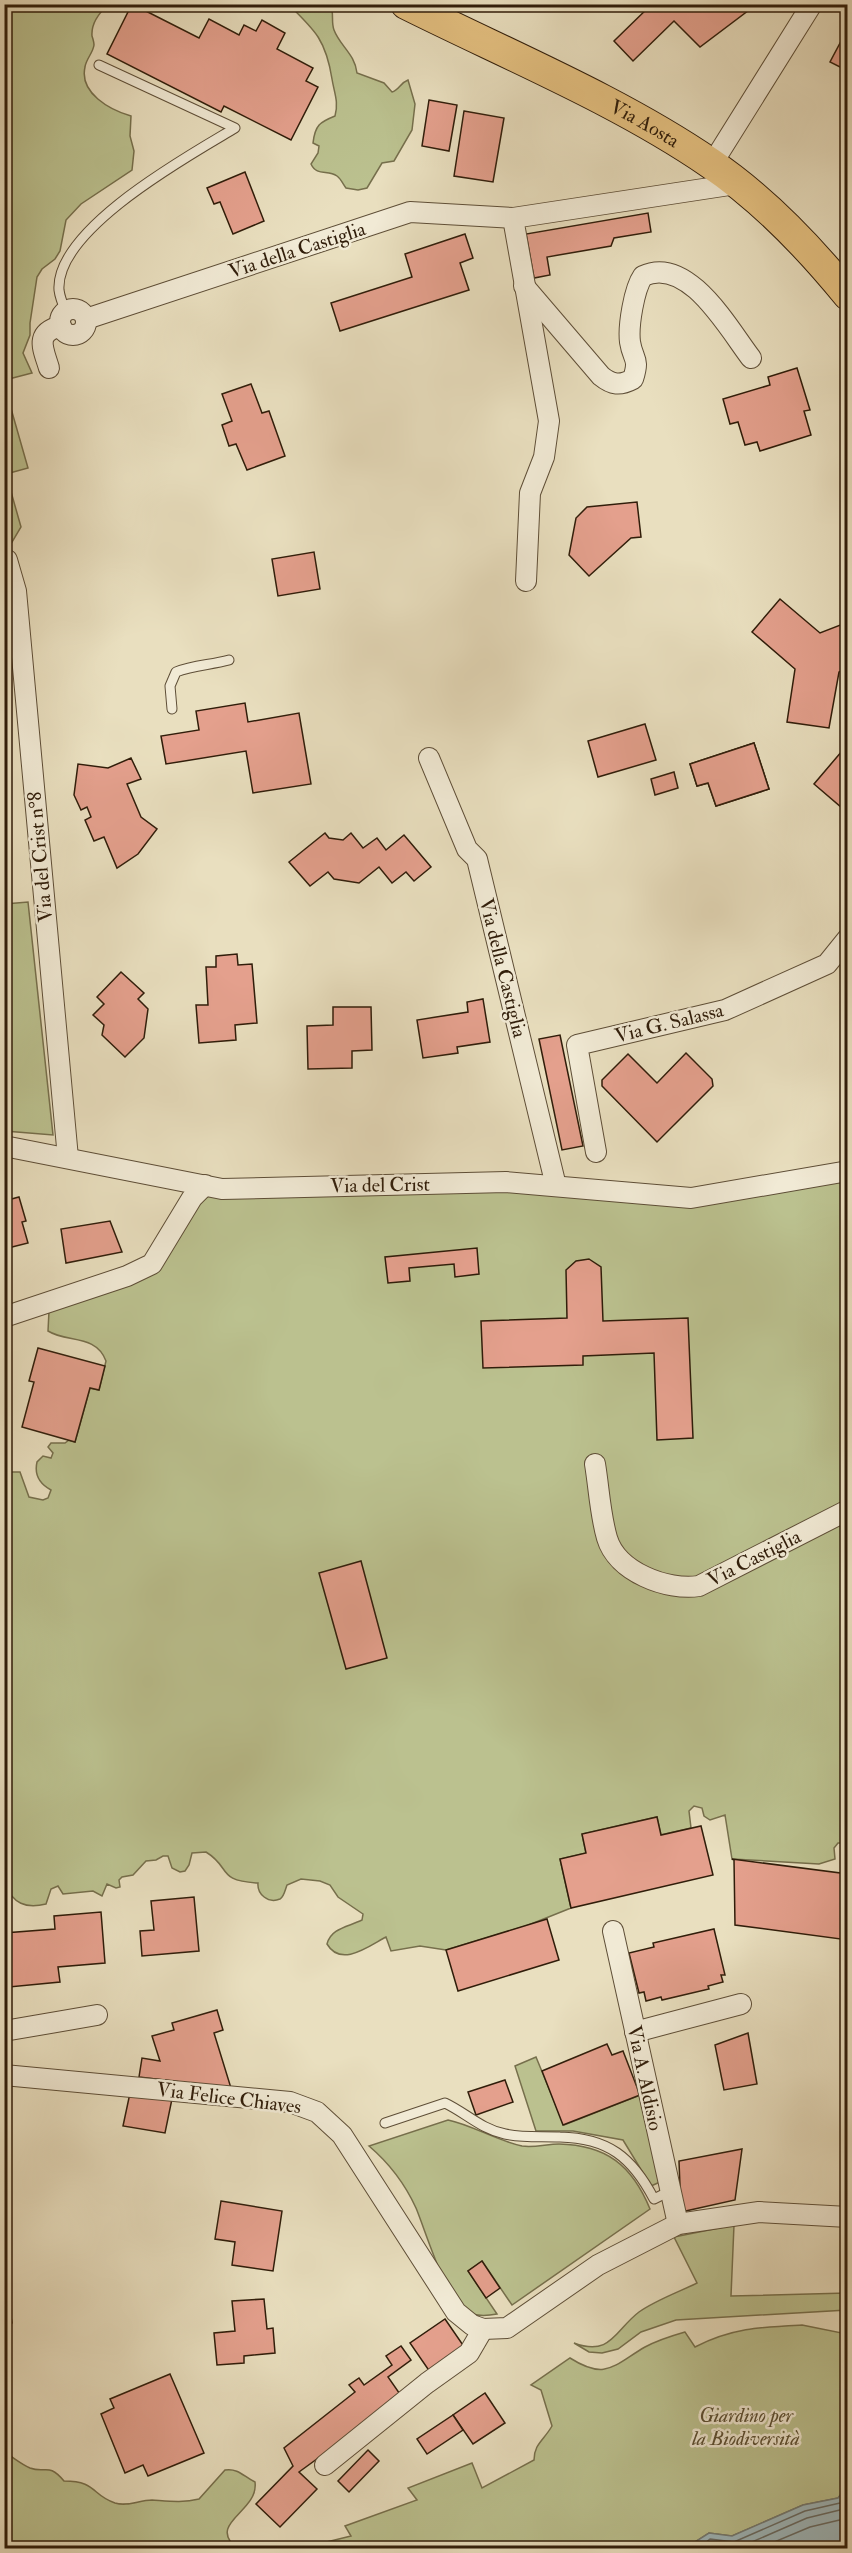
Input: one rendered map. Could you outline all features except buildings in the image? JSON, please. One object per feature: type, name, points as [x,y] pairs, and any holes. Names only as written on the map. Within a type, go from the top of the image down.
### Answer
[{"type":"main road","name":"Via Aosta","points":[[406,4],[600,100],[665,134],[712,164],[796,236],[848,295]]},
{"type":"street","points":[[712,164],[809,6]]},
{"type":"street","name":"Via della Castiglia","points":[[64,319],[68,334],[77,334],[84,328],[86,319],[410,212],[513,218],[736,184]]},
{"type":"street","points":[[513,218],[549,421],[544,457],[530,493],[526,581]]},
{"type":"street","points":[[524,286],[601,376],[610,383],[623,384],[633,379],[638,364],[630,342],[635,294],[643,276],[651,272],[667,272],[695,286],[752,358]]},
{"type":"street","points":[[49,368],[42,345],[44,335],[64,319]]},
{"type":"street","name":"Via del Crist n°8","points":[[4,559],[7,560],[16,591],[68,1158]]},
{"type":"street","name":"Via della Castiglia","points":[[429,758],[467,849],[477,859],[556,1186]]},
{"type":"street","name":"Via G. Salassa","points":[[596,1152],[577,1046],[725,1010],[826,964],[848,939]]},
{"type":"street","name":"Via del Crist","points":[[4,1146],[222,1189],[506,1182],[556,1186]]},
{"type":"street","points":[[556,1186],[691,1198],[848,1171]]},
{"type":"street","points":[[4,1317],[127,1276],[152,1264],[192,1198],[205,1185]]},
{"type":"street","name":"Via Castiglia","points":[[595,1464],[608,1540],[621,1559],[638,1574],[685,1588],[699,1586],[848,1510]]},
{"type":"street","name":"Via A. Aldisio","points":[[613,1931],[678,2224]]},
{"type":"street","points":[[635,2032],[741,2004]]},
{"type":"street","points":[[4,2031],[66,2012],[97,2015]]},
{"type":"street","name":"Via Felice Chiaves","points":[[4,2075],[267,2099],[290,2102],[317,2112],[342,2135],[456,2312],[472,2325],[483,2329]]},
{"type":"street","points":[[325,2465],[427,2383],[469,2353],[483,2329],[507,2328],[598,2265],[678,2224],[759,2212],[848,2217]]},
{"type":"lane","points":[[64,319],[60,280],[72,252],[83,239],[135,190],[234,128],[99,65]]},
{"type":"lane","points":[[172,709],[170,686],[176,672],[189,666],[207,666],[229,660]]},
{"type":"lane","points":[[385,2123],[445,2103],[461,2110],[477,2124],[502,2133],[521,2138],[577,2138],[610,2147],[639,2175],[654,2199],[670,2191]]},
{"type":"green space","points":[[5,4],[108,5],[94,23],[92,36],[94,45],[84,76],[91,92],[98,99],[131,116],[130,136],[134,151],[132,170],[81,204],[66,220],[60,251],[37,277],[30,335],[23,353],[32,373],[5,380]]},
{"type":"green space","points":[[289,5],[327,5],[332,9],[334,30],[356,66],[357,73],[384,83],[392,92],[408,80],[415,104],[412,130],[394,161],[382,163],[367,188],[358,190],[346,188],[337,176],[319,172],[311,164],[318,153],[319,146],[313,143],[315,132],[322,122],[335,116],[336,97],[330,66],[323,46],[313,30]]},
{"type":"green space","points":[[4,384],[28,468],[6,474],[21,527],[8,549],[5,550]]},
{"type":"green space","points":[[28,902],[53,1135],[5,1131],[5,904]]},
{"type":"green space","points":[[847,1177],[847,1843],[838,1843],[834,1848],[835,1859],[819,1864],[732,1859],[725,1815],[710,1820],[704,1816],[702,1808],[694,1806],[689,1811],[691,1828],[661,1835],[657,1817],[582,1834],[586,1853],[560,1859],[571,1908],[526,1926],[446,1950],[420,1946],[391,1951],[386,1937],[347,1955],[333,1951],[327,1944],[332,1934],[362,1920],[363,1914],[338,1897],[330,1885],[320,1881],[301,1879],[287,1885],[281,1898],[271,1900],[261,1894],[258,1883],[230,1877],[206,1852],[192,1853],[189,1865],[185,1871],[180,1872],[172,1868],[168,1856],[146,1861],[133,1875],[122,1877],[119,1880],[120,1887],[116,1888],[107,1884],[102,1896],[93,1891],[63,1894],[58,1886],[51,1889],[46,1904],[32,1906],[21,1903],[12,1896],[4,1883],[4,1472],[20,1472],[29,1497],[43,1500],[48,1498],[51,1490],[39,1479],[36,1471],[37,1462],[43,1456],[51,1458],[53,1453],[48,1447],[51,1443],[65,1443],[69,1440],[75,1442],[90,1388],[99,1390],[106,1361],[101,1352],[88,1343],[48,1331],[49,1311],[133,1284],[205,1188],[506,1186],[692,1202]]},
{"type":"green space","points":[[536,2057],[564,2125],[640,2095],[660,2182],[651,2186],[623,2140],[573,2131],[536,2131],[515,2066]]},
{"type":"green space","points":[[448,2120],[522,2146],[576,2145],[604,2153],[626,2169],[635,2180],[650,2209],[512,2305],[482,2261],[468,2271],[497,2314],[481,2316],[469,2313],[458,2304],[443,2279],[416,2208],[402,2182],[369,2146]]},
{"type":"green space","points":[[734,2225],[731,2296],[847,2293],[847,2310],[676,2320],[641,2332],[618,2349],[602,2353],[589,2352],[574,2343],[596,2347],[604,2344],[639,2312],[697,2283],[674,2237]]},
{"type":"green space","name":"Giardino per la Biodiversità","points":[[802,2325],[847,2334],[847,2487],[838,2498],[803,2505],[732,2536],[709,2533],[695,2542],[692,2548],[302,2548],[351,2536],[345,2526],[417,2500],[408,2488],[472,2463],[482,2488],[534,2460],[538,2446],[552,2426],[541,2390],[531,2385],[570,2358],[593,2369],[609,2368],[655,2342],[685,2332],[695,2347],[734,2332]]},
{"type":"green space","points":[[4,2452],[23,2465],[35,2470],[50,2470],[64,2481],[83,2483],[107,2500],[120,2504],[147,2500],[199,2499],[225,2470],[238,2472],[255,2482],[254,2492],[250,2501],[230,2524],[227,2531],[229,2539],[236,2548],[5,2548]]},
{"type":"water","points":[[847,2487],[847,2548],[692,2548],[695,2542],[709,2533],[732,2536],[803,2505],[838,2498]]}]
